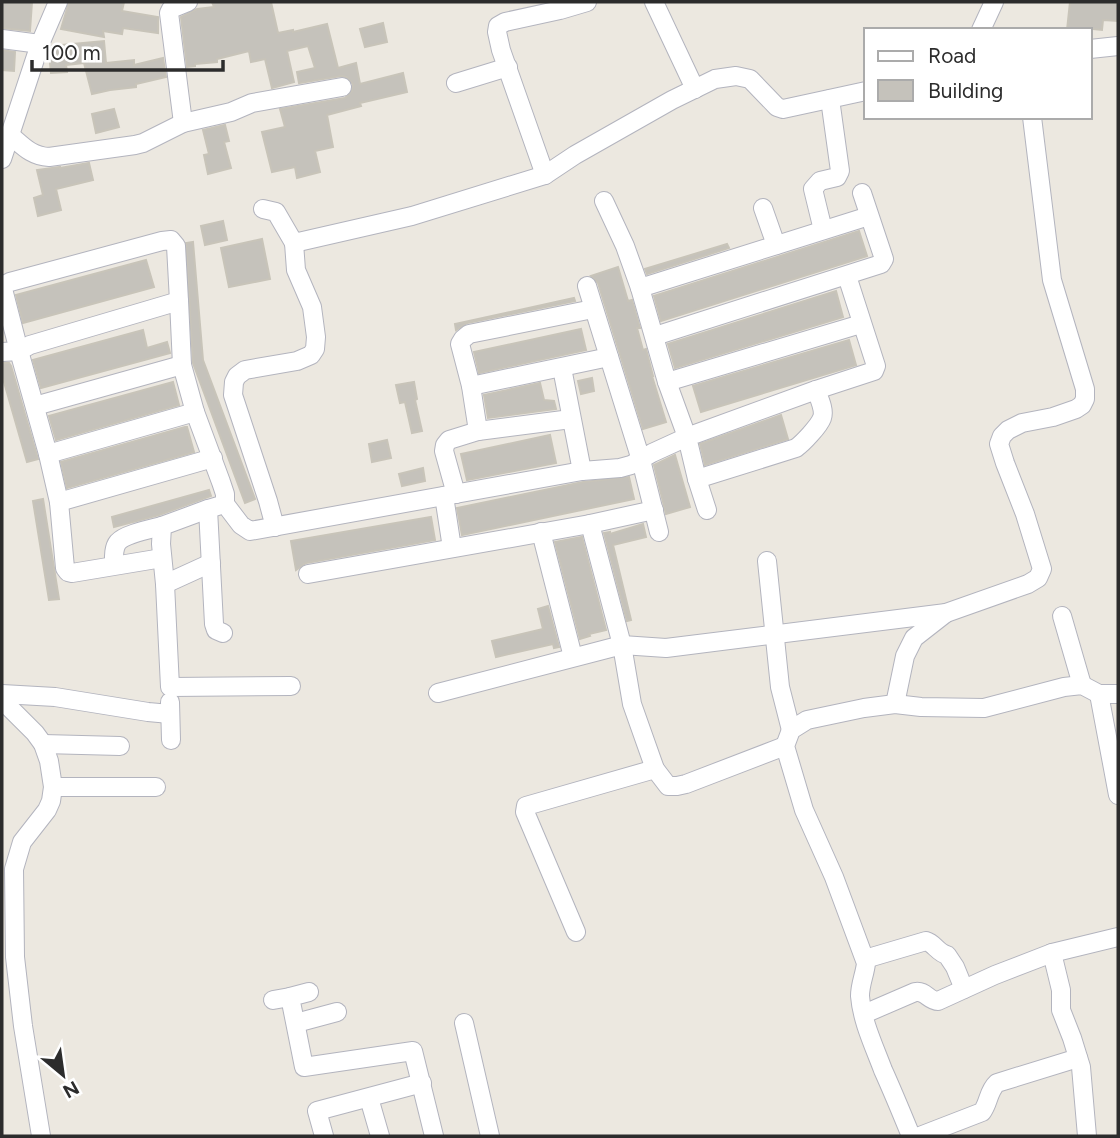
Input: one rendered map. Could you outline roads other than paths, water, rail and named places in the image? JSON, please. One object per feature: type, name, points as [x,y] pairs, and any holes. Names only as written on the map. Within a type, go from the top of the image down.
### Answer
[{"type":"street","points":[[2,159],[40,44],[58,2]]},
{"type":"street","points":[[183,123],[169,13],[171,9],[188,2]]},
{"type":"street","points":[[545,175],[501,50],[498,26],[587,2]]},
{"type":"street","points":[[654,2],[695,89]]},
{"type":"street","points":[[982,28],[994,2]]},
{"type":"street","points":[[2,39],[40,44]]},
{"type":"street","points":[[1092,49],[1118,46]]},
{"type":"street","points":[[456,83],[508,67]]},
{"type":"street","points":[[294,243],[412,216],[545,175],[672,100],[715,79],[736,76],[750,79],[783,110],[864,91]]},
{"type":"street","points":[[10,135],[34,155],[48,157],[135,145],[183,123],[231,112],[252,103],[342,87]]},
{"type":"street","points":[[823,230],[813,189],[818,181],[838,176],[840,171],[830,99]]},
{"type":"street","points":[[438,693],[622,645],[666,648],[946,613],[1038,578],[1042,569],[999,443],[1002,436],[1015,426],[1076,409],[1085,399],[1085,389],[1052,280],[1032,119]]},
{"type":"street","points":[[655,336],[881,264],[884,259],[862,193]]},
{"type":"street","points":[[604,201],[625,246],[640,288],[707,510]]},
{"type":"street","points":[[763,208],[776,245]]},
{"type":"street","points":[[263,209],[276,212],[294,243],[296,270],[312,307],[316,337],[315,349],[311,355],[297,361],[245,370],[237,376],[233,388],[275,527]]},
{"type":"street","points":[[640,288],[869,216]]},
{"type":"street","points":[[162,558],[68,572],[64,565],[59,502],[48,454],[14,346],[3,293],[4,285],[10,282],[171,240],[176,246],[182,365],[195,412],[225,494],[217,506],[211,563],[214,624],[216,630],[223,633]]},
{"type":"street","points":[[217,506],[250,531],[582,471],[620,468],[687,437],[874,371],[876,366],[847,276]]},
{"type":"street","points":[[587,286],[641,460],[659,533]]},
{"type":"street","points":[[14,346],[179,301]]},
{"type":"street","points":[[478,431],[471,386],[460,344],[463,339],[469,334],[593,309]]},
{"type":"street","points":[[667,382],[861,324]]},
{"type":"street","points":[[471,386],[609,357]]},
{"type":"street","points":[[35,407],[182,365]]},
{"type":"street","points":[[562,368],[582,471]]},
{"type":"street","points":[[697,479],[796,448],[806,440],[822,418],[816,390]]},
{"type":"street","points":[[48,454],[195,412]]},
{"type":"street","points":[[452,548],[450,495],[444,451],[449,440],[478,431],[571,419]]},
{"type":"street","points":[[59,502],[213,458]]},
{"type":"street","points":[[114,565],[115,548],[118,542],[126,537],[217,506]]},
{"type":"street","points":[[308,574],[590,524],[654,510]]},
{"type":"street","points":[[590,524],[622,645],[632,704],[655,769],[668,786],[677,786],[788,738],[807,720],[864,708],[895,704],[984,708],[1064,687],[1082,685],[1099,694],[1118,694]]},
{"type":"street","points":[[162,526],[171,740]]},
{"type":"street","points":[[541,532],[573,657]]},
{"type":"street","points":[[767,561],[780,687],[804,810],[834,877],[865,959],[867,967],[860,994],[864,1014],[871,1039],[911,1136]]},
{"type":"street","points":[[165,584],[211,563]]},
{"type":"street","points":[[895,704],[905,656],[914,638],[946,613]]},
{"type":"street","points":[[1062,616],[1082,685]]},
{"type":"street","points":[[170,687],[291,687]]},
{"type":"street","points":[[2,694],[55,697],[170,714]]},
{"type":"street","points":[[1099,694],[1118,795]]},
{"type":"street","points":[[2,700],[43,744],[53,787],[47,810],[22,842],[14,869],[8,958],[23,1026],[41,1136]]},
{"type":"street","points":[[43,744],[120,746]]},
{"type":"street","points":[[576,932],[525,812],[526,806],[655,769]]},
{"type":"street","points":[[53,787],[156,787]]},
{"type":"street","points":[[864,1014],[915,992],[921,992],[936,1001],[1052,953],[1118,937]]},
{"type":"street","points":[[865,959],[926,941],[947,955],[964,989]]},
{"type":"street","points":[[1052,953],[1061,990],[1061,1010],[1079,1058],[1087,1136]]},
{"type":"street","points":[[309,992],[282,998],[296,1023],[304,1067],[413,1051],[435,1136]]},
{"type":"street","points":[[296,1023],[337,1012]]},
{"type":"street","points":[[464,1023],[490,1136]]},
{"type":"street","points":[[920,1136],[982,1112],[986,1108],[991,1090],[997,1083],[1079,1058]]},
{"type":"street","points":[[324,1136],[317,1111],[422,1083]]},
{"type":"street","points":[[369,1098],[380,1136]]}]
